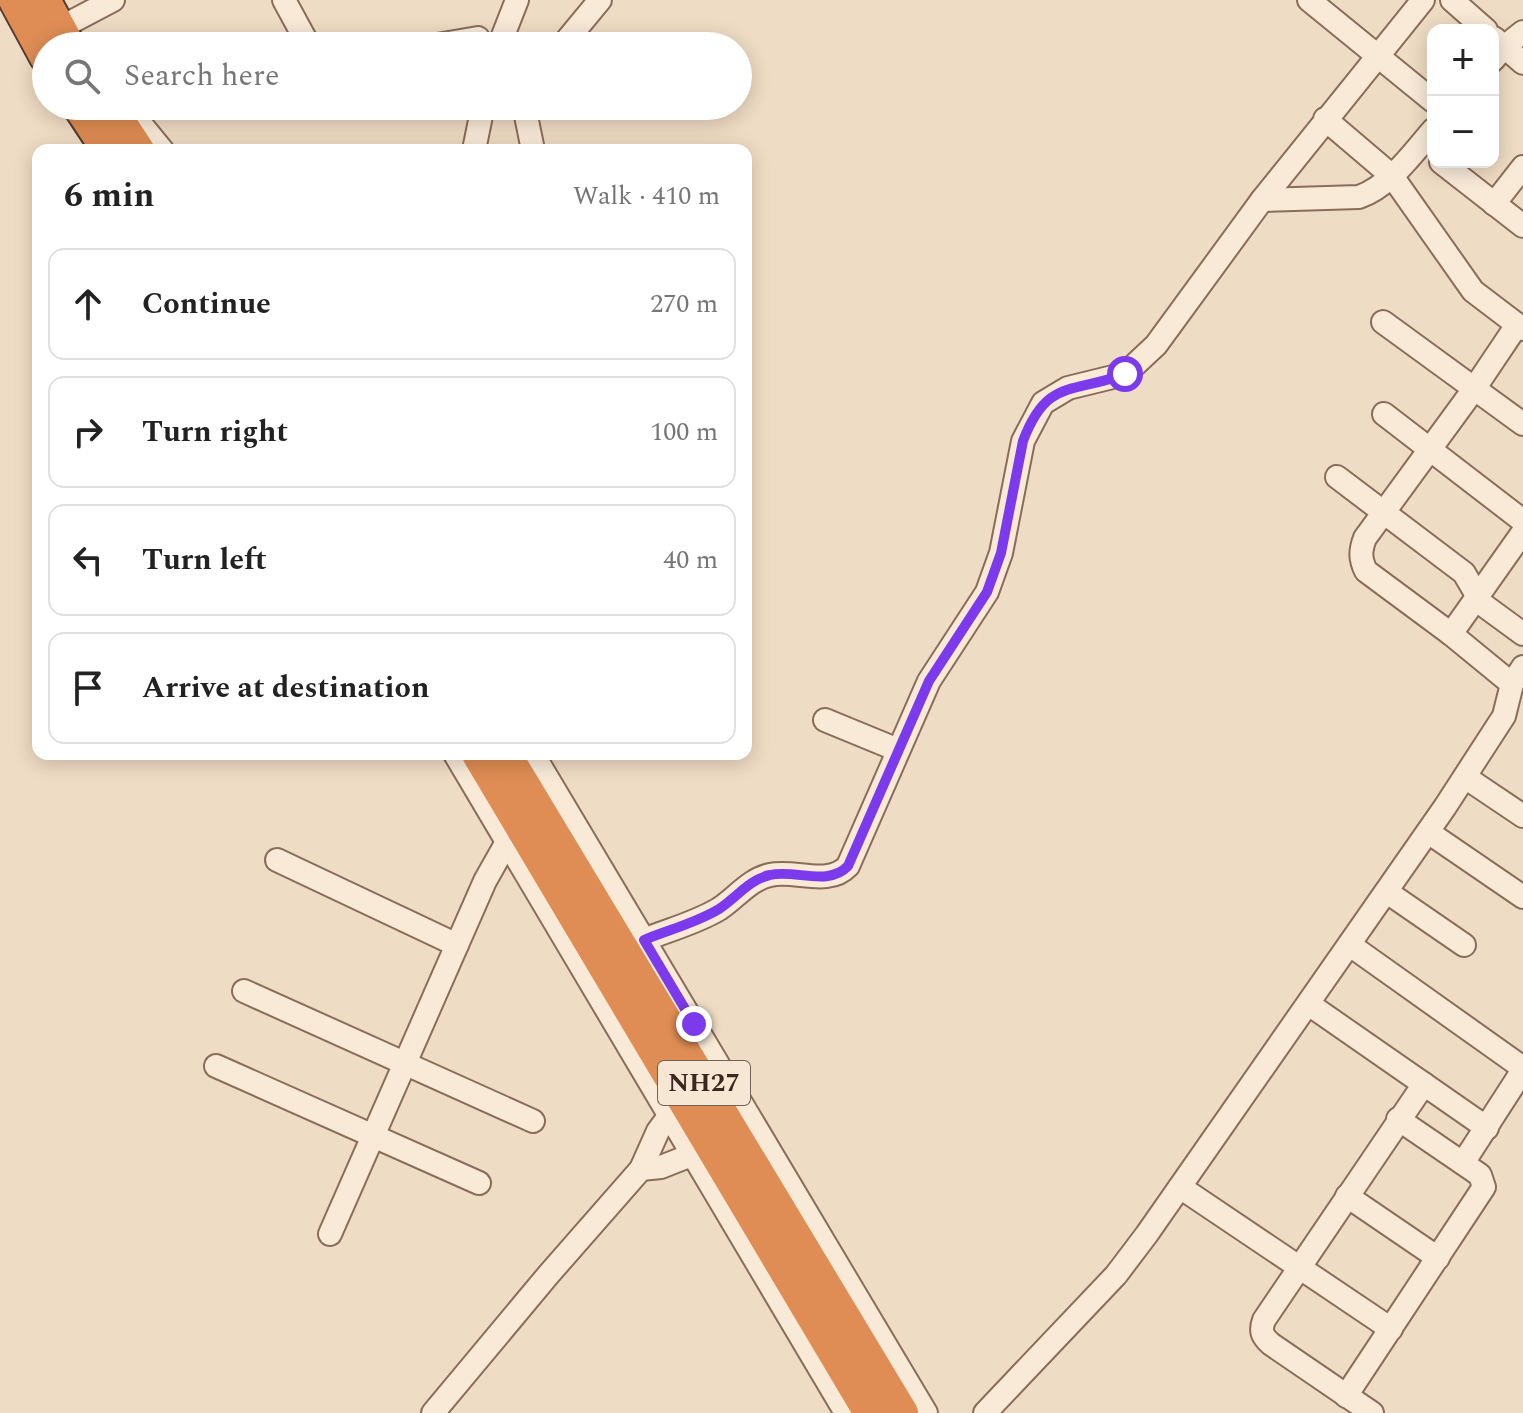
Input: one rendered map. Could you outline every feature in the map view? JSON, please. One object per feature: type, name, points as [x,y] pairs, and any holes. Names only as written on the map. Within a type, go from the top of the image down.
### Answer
[{"type":"highway","points":[[15,0],[46,32]]},
{"type":"highway","points":[[44,0],[54,32]]},
{"type":"highway","points":[[88,120],[104,144]]},
{"type":"highway","points":[[118,120],[134,144]]},
{"type":"highway","name":"NH27","points":[[482,760],[870,1413]]},
{"type":"highway","name":"NH27","points":[[509,760],[902,1413]]},
{"type":"street","points":[[73,32],[113,0]]},
{"type":"street","points":[[284,0],[301,32]]},
{"type":"street","points":[[496,32],[517,0]]},
{"type":"street","points":[[574,32],[600,0]]},
{"type":"street","points":[[1309,0],[1427,96]]},
{"type":"street","points":[[644,940],[718,910],[766,876],[780,873],[831,877],[841,873],[855,854],[929,681],[987,592],[1001,553],[1023,441],[1043,403],[1049,397],[1074,387],[1125,374],[1156,345],[1262,200],[1423,0]]},
{"type":"street","points":[[1452,0],[1479,24]]},
{"type":"street","points":[[1499,47],[1523,32]]},
{"type":"street","points":[[1499,49],[1523,63]]},
{"type":"street","points":[[985,1413],[1116,1275],[1310,1005],[1465,777],[1516,693],[1451,634],[1366,571],[1360,550],[1365,538],[1520,327],[1466,283],[1392,176],[1325,119]]},
{"type":"street","points":[[84,120],[92,144]]},
{"type":"street","points":[[137,120],[157,144]]},
{"type":"street","points":[[475,144],[480,120]]},
{"type":"street","points":[[527,120],[532,144]]},
{"type":"street","points":[[1262,200],[1359,197],[1392,176],[1427,146]]},
{"type":"street","points":[[1494,204],[1523,167]]},
{"type":"street","points":[[1449,168],[1523,226]]},
{"type":"street","points":[[1383,322],[1523,424]]},
{"type":"street","points":[[1384,414],[1523,521]]},
{"type":"street","points":[[1337,477],[1464,573],[1482,604],[1523,634]]},
{"type":"street","points":[[1451,634],[1523,532]]},
{"type":"street","points":[[825,720],[898,750]]},
{"type":"street","points":[[459,760],[846,1413]]},
{"type":"street","points":[[537,760],[926,1413]]},
{"type":"street","points":[[1465,777],[1523,816]]},
{"type":"street","points":[[1428,832],[1523,897]]},
{"type":"street","points":[[330,1234],[485,881],[507,842]]},
{"type":"street","points":[[277,860],[457,945]]},
{"type":"street","points":[[1387,892],[1464,945]]},
{"type":"street","points":[[1350,945],[1523,1069],[1463,1163]]},
{"type":"street","points":[[244,991],[533,1121]]},
{"type":"street","points":[[1310,1005],[1487,1128]]},
{"type":"street","points":[[216,1066],[479,1183]]},
{"type":"street","points":[[1372,1413],[1263,1337],[1261,1329],[1299,1267],[1424,1084]]},
{"type":"street","points":[[433,1413],[641,1169],[647,1152],[670,1115]]},
{"type":"street","points":[[1346,1396],[1484,1187],[1480,1175],[1398,1119]]},
{"type":"street","points":[[641,1169],[661,1167],[694,1154]]},
{"type":"street","points":[[1180,1187],[1391,1329]]},
{"type":"street","points":[[1347,1196],[1438,1258]]},
{"type":"route","points":[[694,1024],[644,940],[718,910],[766,876],[780,873],[831,877],[848,866],[929,681],[987,592],[1001,553],[1027,429],[1049,397],[1068,388],[1125,374]]}]
